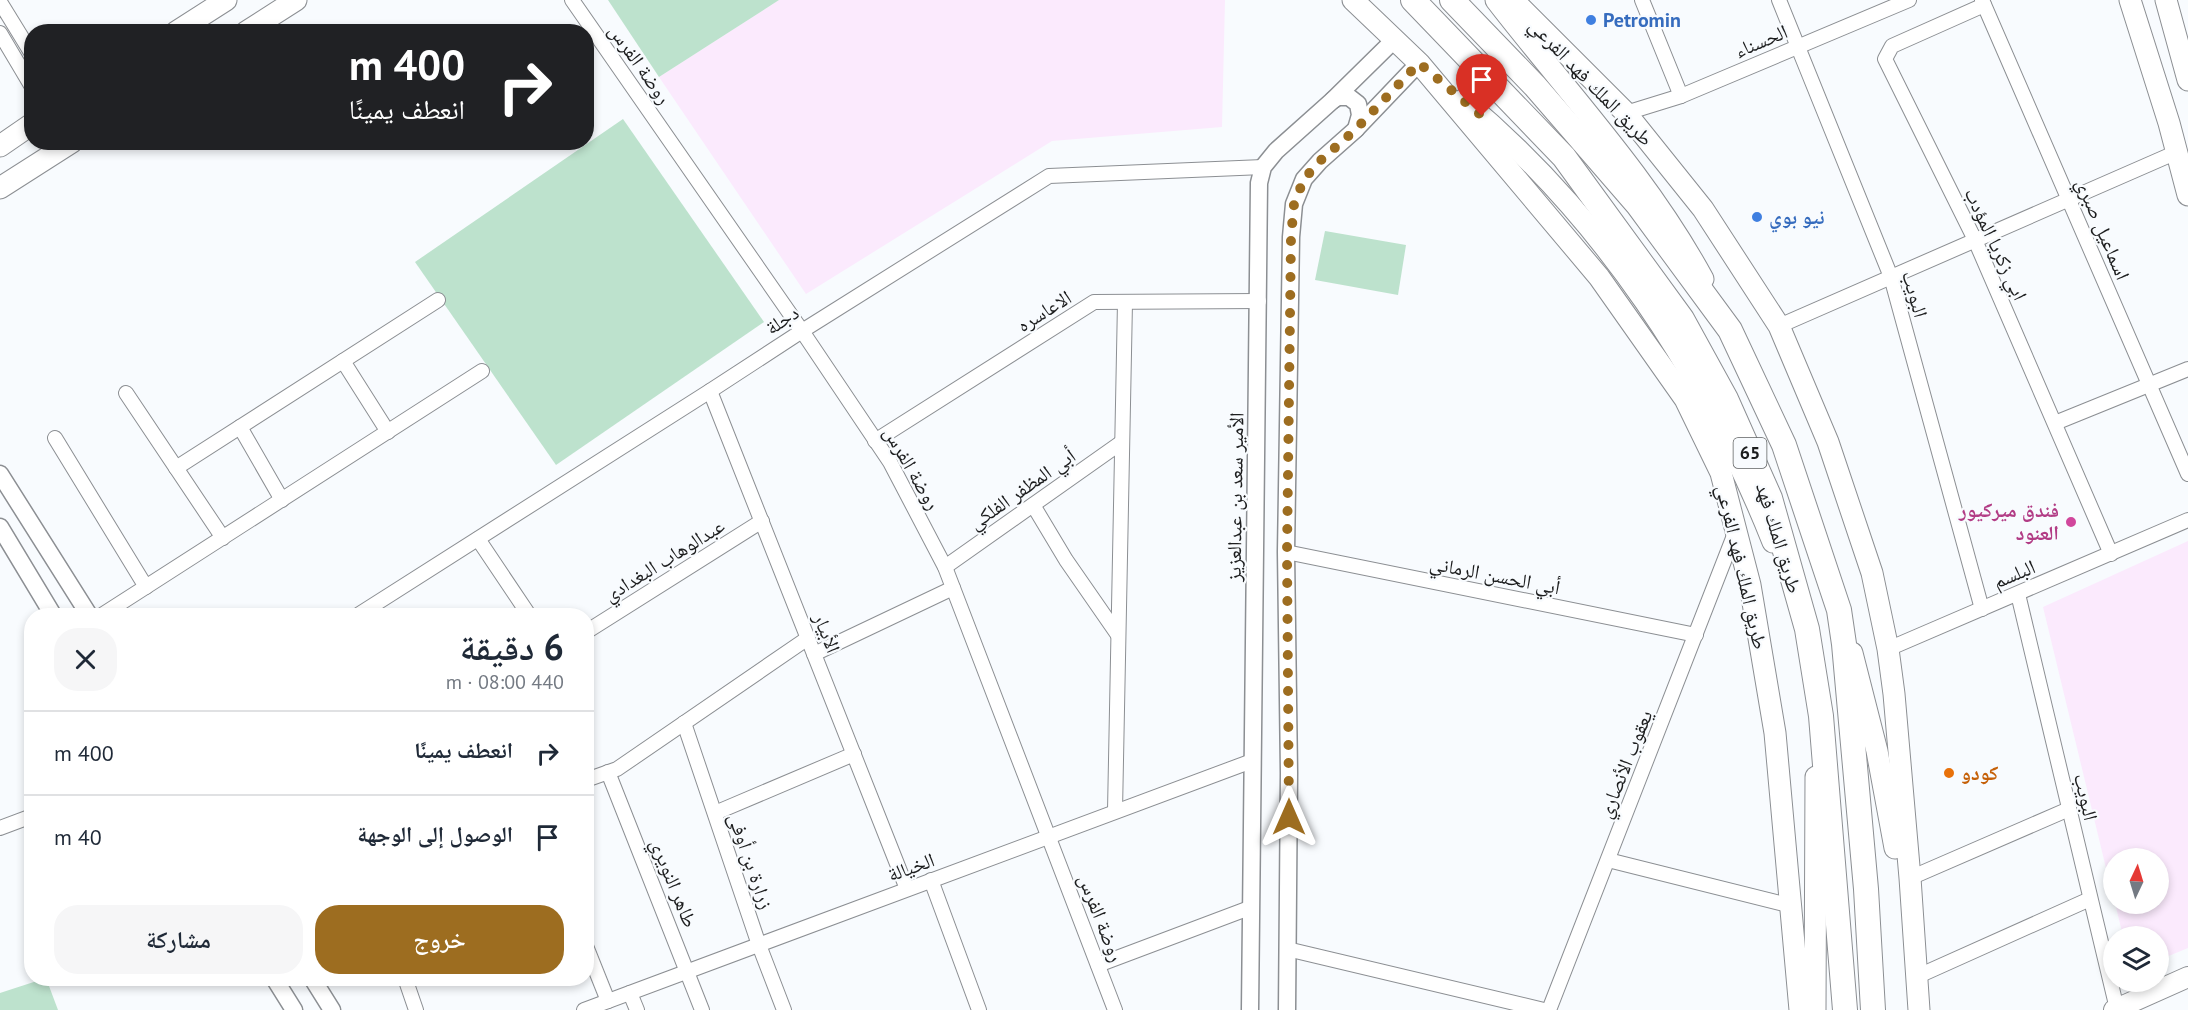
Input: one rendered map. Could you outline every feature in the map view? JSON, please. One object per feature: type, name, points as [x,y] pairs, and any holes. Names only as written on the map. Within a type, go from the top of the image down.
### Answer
[{"type":"highway","name":"طريق الملك فهد","points":[[1413,0],[1564,157],[1682,319],[1726,399],[1770,498],[1805,624],[1821,716],[1845,1010]]},
{"type":"highway","name":"طريق الملك فهد","points":[[1452,0],[1535,86],[1638,205],[1730,330],[1784,445],[1839,610],[1864,866],[1874,1010]]},
{"type":"main road","points":[[188,24],[226,0]]},
{"type":"main road","points":[[258,24],[296,0]]},
{"type":"main road","name":"طريق الملك فهد الفرعي","points":[[1353,0],[1419,63],[1599,277],[1685,399],[1721,473],[1750,585],[1775,733],[1800,1010]]},
{"type":"main road","points":[[1496,0],[1623,156],[1681,239],[1730,330]]},
{"type":"main road","name":"طريق الملك فهد الفرعي","points":[[1513,0],[1626,113],[1703,209],[1779,326],[1828,442],[1872,573],[1888,649],[1910,878],[1919,1010]]},
{"type":"main road","points":[[2130,0],[2188,195]]},
{"type":"main road","points":[[2166,0],[2188,80]]},
{"type":"main road","points":[[1419,63],[1498,129],[1531,162],[1592,230],[1634,285],[1690,370],[1751,486],[1805,624]]},
{"type":"main road","points":[[0,146],[24,130]]},
{"type":"main road","points":[[0,188],[59,150]]},
{"type":"main road","points":[[1839,610],[1877,751],[1916,972]]},
{"type":"main road","points":[[1815,1010],[1816,776],[1821,716]]},
{"type":"main road","points":[[2115,1009],[2188,976]]},
{"type":"street","name":"روضة الفرس","points":[[572,0],[589,24]]},
{"type":"street","points":[[1642,0],[1681,96]]},
{"type":"street","name":"البويب","points":[[1779,0],[1800,46],[1891,277],[1982,609]]},
{"type":"street","name":"الحسناء","points":[[1626,113],[1681,96],[1906,0]]},
{"type":"street","points":[[0,2],[24,41]]},
{"type":"street","name":"اسماعيل صبري","points":[[1983,3],[2188,474]]},
{"type":"street","name":"ابي زكريا المؤدب","points":[[1983,3],[1892,46],[1885,59],[1975,240],[2111,554]]},
{"type":"street","name":"روضة الفرس","points":[[594,32],[890,462],[945,567],[1115,1010]]},
{"type":"street","points":[[0,33],[24,74]]},
{"type":"street","points":[[1263,167],[1276,151],[1333,100],[1394,40]]},
{"type":"street","points":[[1287,1010],[1289,773],[1287,552],[1291,237],[1294,204],[1304,179],[1419,63]]},
{"type":"street","points":[[1333,100],[1338,97],[1349,97],[1358,104],[1360,115],[1355,130]]},
{"type":"street","points":[[1779,326],[2177,152]]},
{"type":"street","name":"دجلة","points":[[369,608],[801,331],[1048,176],[1263,167]]},
{"type":"street","name":"الأمير سعد بن عبدالعزيز","points":[[1250,1010],[1259,183],[1263,167]]},
{"type":"street","points":[[176,468],[438,300]]},
{"type":"street","name":"الاعاسره","points":[[875,441],[1094,302],[1259,301]]},
{"type":"street","points":[[1115,812],[1125,302]]},
{"type":"street","points":[[343,361],[388,432]]},
{"type":"street","points":[[2055,423],[2188,369]]},
{"type":"street","points":[[113,608],[482,371]]},
{"type":"street","name":"الأبيار","points":[[710,391],[907,889]]},
{"type":"street","points":[[126,393],[222,538]]},
{"type":"street","points":[[240,427],[282,500]]},
{"type":"street","points":[[55,438],[146,587]]},
{"type":"street","name":"أبي المظفر الفلكي","points":[[945,567],[1122,442]]},
{"type":"street","points":[[0,474],[85,608]]},
{"type":"street","points":[[1033,505],[1066,560],[1118,635]]},
{"type":"street","name":"عبدالوهاب البغدادي","points":[[594,627],[762,520]]},
{"type":"street","name":"البلسم","points":[[1888,649],[2188,520]]},
{"type":"street","points":[[0,527],[49,608]]},
{"type":"street","name":"يعقوب الأنصاري","points":[[1549,1010],[1736,533]]},
{"type":"street","points":[[478,539],[524,608]]},
{"type":"street","name":"أبي الحسن الرماني","points":[[1287,552],[1696,635]]},
{"type":"street","points":[[814,654],[953,588]]},
{"type":"street","name":"البويب","points":[[2018,594],[2115,1009]]},
{"type":"street","points":[[594,777],[617,768],[808,638]]},
{"type":"street","name":"زرارة بن أوفى","points":[[684,723],[759,945],[784,1010]]},
{"type":"street","points":[[714,813],[854,754]]},
{"type":"street","name":"الخيالة","points":[[584,1010],[1252,761]]},
{"type":"street","name":"طاهر النويري","points":[[608,772],[702,1010]]},
{"type":"street","points":[[1910,878],[2069,809]]},
{"type":"street","points":[[0,828],[24,819]]},
{"type":"street","points":[[1608,860],[1792,906]]},
{"type":"street","points":[[931,880],[979,1010]]},
{"type":"street","points":[[1916,972],[2090,899]]},
{"type":"street","points":[[1098,965],[1252,907]]},
{"type":"street","points":[[1287,949],[1544,1010]]},
{"type":"street","points":[[594,966],[608,1001]]},
{"type":"street","points":[[279,986],[294,1010]]},
{"type":"street","points":[[317,986],[332,1010]]},
{"type":"street","points":[[408,986],[416,1010]]},
{"type":"street","points":[[630,993],[637,1010]]},
{"type":"shaded area","points":[[779,0],[1225,0],[1222,127],[1052,141],[806,294],[659,77]]},
{"type":"shaded area","points":[[2188,541],[2188,948],[2169,956],[2169,926],[2121,926],[2118,914],[2169,914],[2169,848],[2103,848],[2103,856],[2043,607]]},
{"type":"green space","points":[[608,0],[779,0],[659,77]]},
{"type":"green space","points":[[623,119],[764,322],[556,465],[415,262],[578,150],[594,150],[594,139]]},
{"type":"green space","points":[[1325,231],[1406,245],[1398,295],[1315,280]]},
{"type":"green space","points":[[24,985],[49,986],[58,1010],[0,1010],[0,993]]},
{"type":"place","name":"Petromin","points":[[1591,20]]},
{"type":"place","name":"نيو بوي","points":[[1757,217]]},
{"type":"place","name":"فندق ميركيور العنود","points":[[2071,522]]},
{"type":"place","name":"كودو","points":[[1949,773]]},
{"type":"route","points":[[1289,817],[1287,552],[1291,237],[1294,204],[1304,179],[1419,63],[1482,116]]}]
